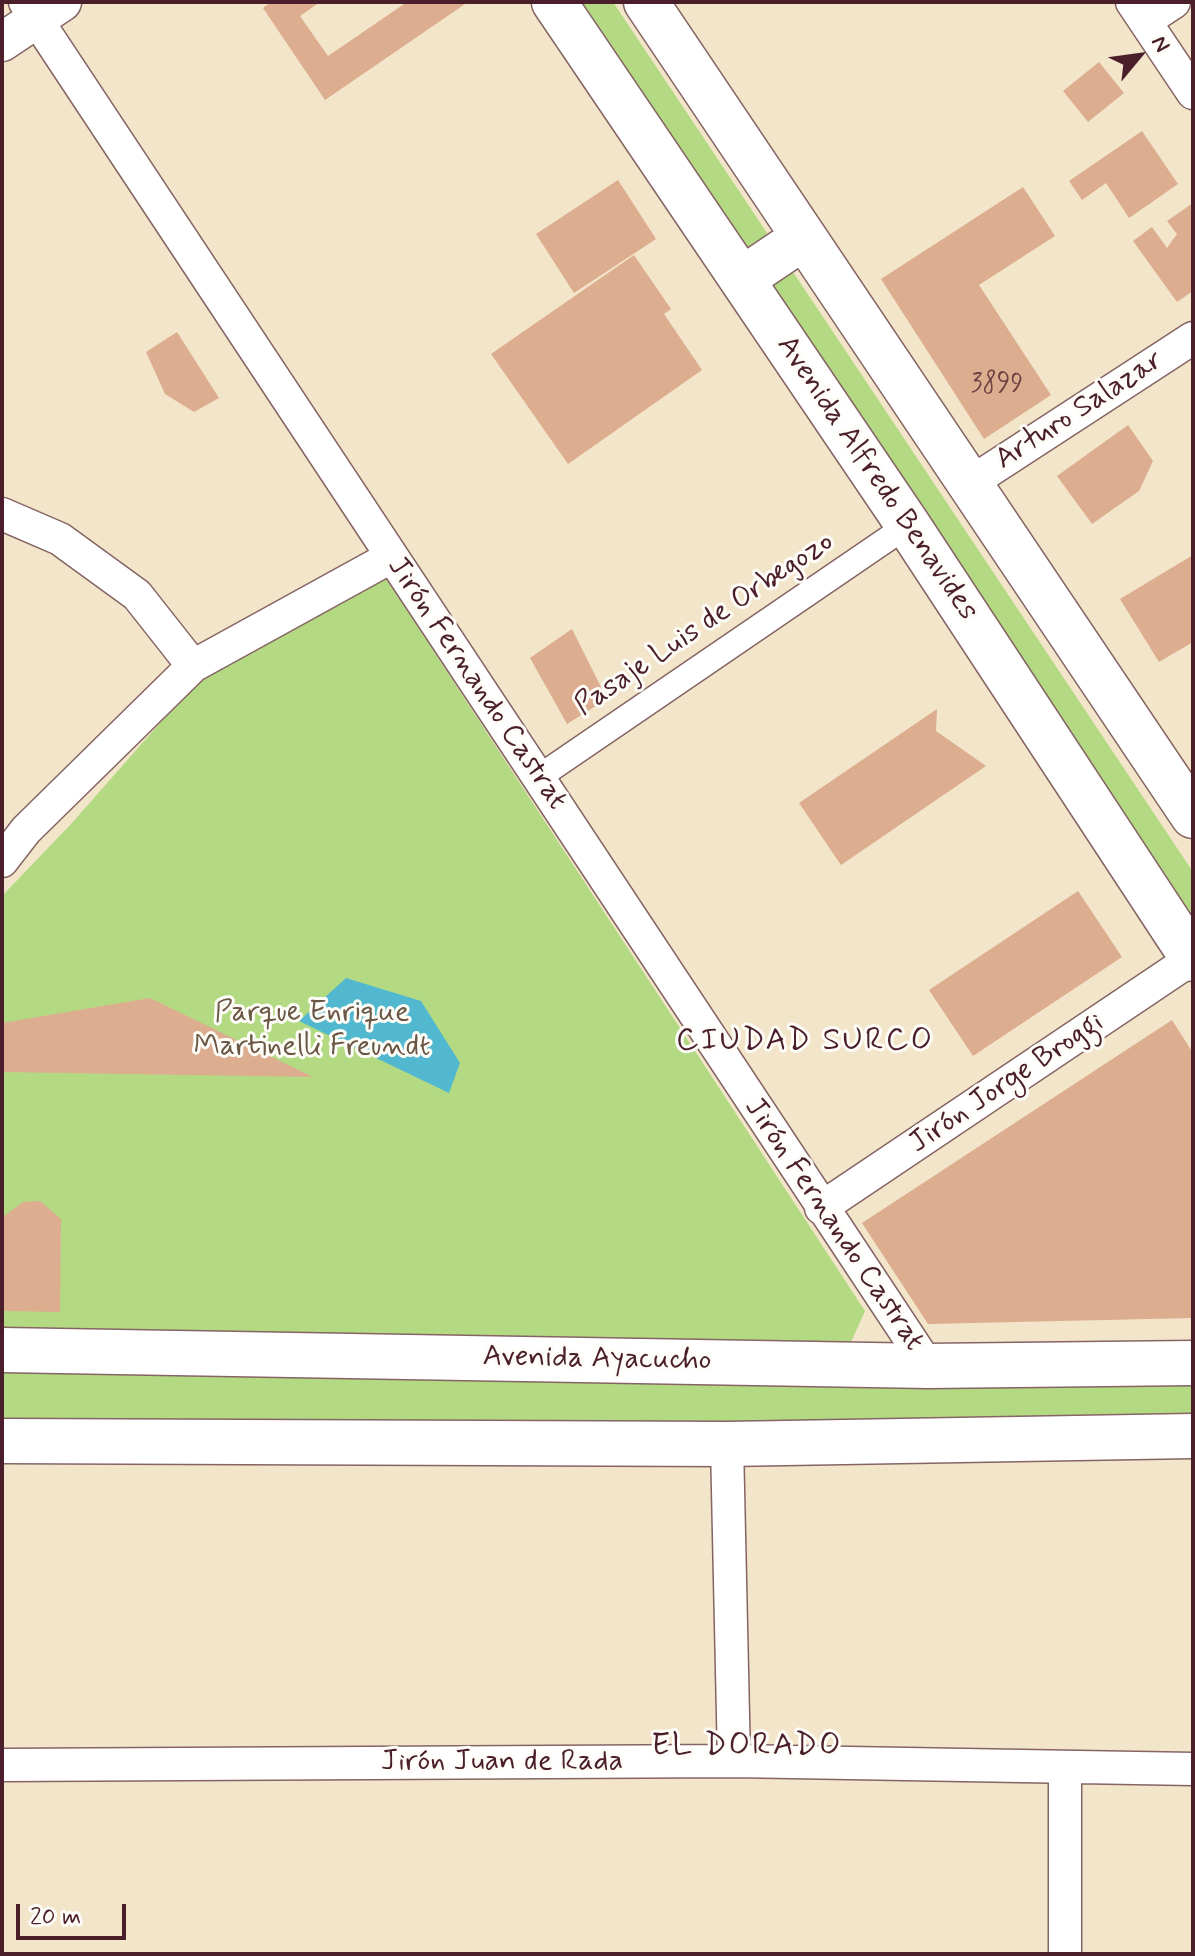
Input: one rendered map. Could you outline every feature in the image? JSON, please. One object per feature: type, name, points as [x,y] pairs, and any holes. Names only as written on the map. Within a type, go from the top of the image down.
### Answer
[{"type":"main road","name":"Avenida Alfredo Benavides","points":[[554,2],[908,525],[1193,959]]},
{"type":"main road","points":[[646,2],[967,485],[1193,816]]},
{"type":"main road","points":[[742,279],[803,238]]},
{"type":"main road","name":"Avenida Ayacucho","points":[[2,1350],[928,1366],[1193,1363]]},
{"type":"main road","points":[[2,1441],[727,1444],[1193,1436]]},
{"type":"street","points":[[1174,2],[1138,11],[1193,93]]},
{"type":"street","points":[[2,42],[41,8]]},
{"type":"street","name":"Jirón Fernando Castrat","points":[[41,8],[391,557],[928,1366]]},
{"type":"street","name":"Arturo Salazar","points":[[967,485],[1193,338]]},
{"type":"street","points":[[2,514],[60,539],[137,595],[193,666]]},
{"type":"street","name":"Pasaje Luis de Orbegozo","points":[[539,777],[908,525]]},
{"type":"street","points":[[2,861],[26,830],[193,666],[391,557]]},
{"type":"street","name":"Jirón Jorge Broggi","points":[[821,1208],[1193,959]]},
{"type":"street","points":[[727,1444],[734,1761]]},
{"type":"street","name":"Jirón Juan de Rada","points":[[2,1765],[734,1761],[1193,1769]]},
{"type":"street","points":[[1065,1767],[1065,1954]]},
{"type":"green space","points":[[568,2],[613,2],[1193,872],[1193,917],[1188,921]]},
{"type":"green space","name":"Parque Enrique Martinelli Freundt","points":[[385,577],[865,1311],[847,1351],[2,1339],[2,896],[71,824],[196,682]]},
{"type":"green space","points":[[2,1350],[1193,1360],[1193,1430],[2,1441]]},
{"type":"water","points":[[346,978],[421,1001],[460,1063],[449,1093],[299,1021]]},
{"type":"building","points":[[271,2],[320,2],[300,16],[328,56],[407,2],[468,2],[325,100],[263,8]]},
{"type":"building","points":[[1099,62],[1124,93],[1088,122],[1063,91]]},
{"type":"building","points":[[1142,131],[1178,184],[1129,218],[1106,183],[1082,200],[1069,181]]},
{"type":"building","points":[[618,180],[656,239],[574,293],[536,234]]},
{"type":"building","points":[[1023,187],[1055,236],[979,285],[1051,395],[984,439],[881,279]]},
{"type":"building","points":[[1193,203],[1193,291],[1177,302],[1133,241],[1152,227],[1167,248],[1177,234],[1167,221]]},
{"type":"building","points":[[634,255],[671,309],[664,314],[702,370],[568,464],[491,354]]},
{"type":"building","points":[[177,332],[219,398],[194,412],[165,394],[146,352]]},
{"type":"building","points":[[1128,425],[1153,461],[1139,491],[1092,524],[1057,476]]},
{"type":"building","points":[[1193,555],[1193,642],[1159,662],[1120,599]]},
{"type":"building","points":[[572,629],[607,699],[567,724],[530,658]]},
{"type":"building","points":[[937,709],[936,731],[986,766],[841,865],[799,803]]},
{"type":"building","points":[[1078,891],[1122,957],[973,1056],[929,990]]},
{"type":"building","points":[[150,998],[313,1077],[2,1072],[2,1023]]},
{"type":"building","points":[[1172,1020],[1193,1053],[1193,1318],[928,1324],[862,1223]]},
{"type":"building","points":[[40,1201],[61,1219],[60,1312],[2,1311],[3,1217],[23,1202]]},
{"type":"district","name":"CIUDAD SURCO","points":[[805,1042]]},
{"type":"district","name":"EL DORADO","points":[[747,1747]]}]
